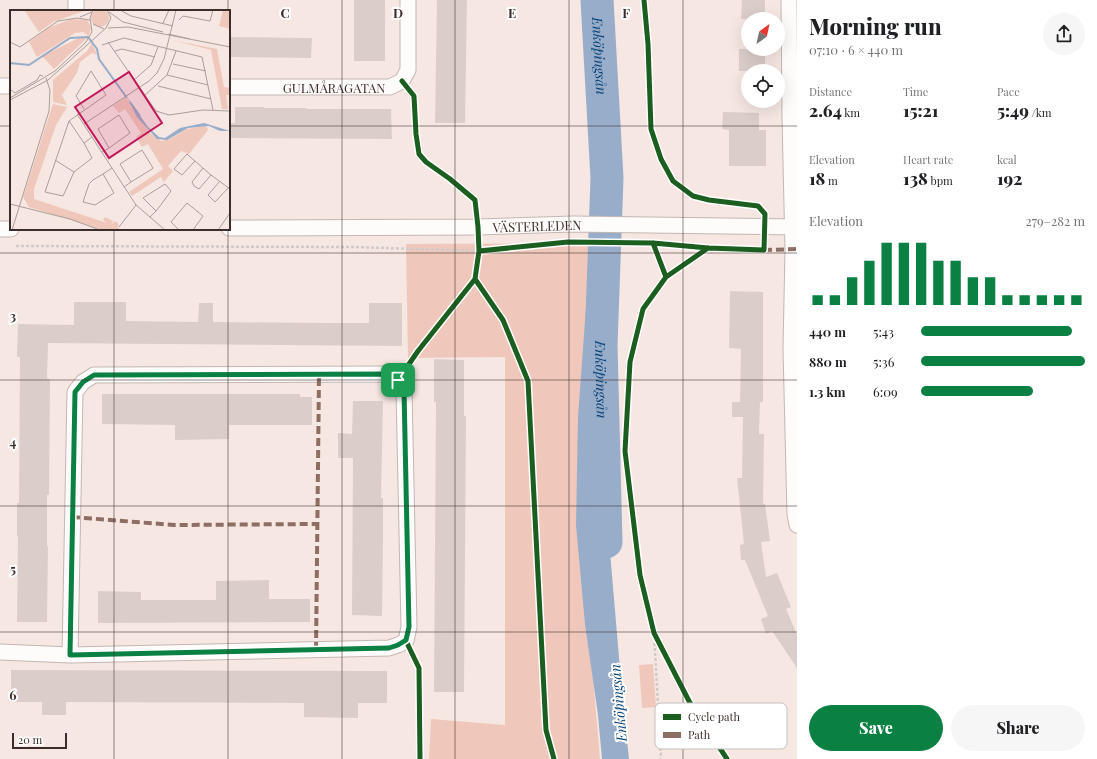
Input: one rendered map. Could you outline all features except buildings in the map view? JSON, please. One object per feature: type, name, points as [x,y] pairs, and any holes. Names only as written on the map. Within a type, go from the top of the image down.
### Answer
[{"type":"street","name":"GULMÅRAGATAN","points":[[230,87],[390,87],[402,81],[408,70],[408,0]]},
{"type":"street","points":[[788,0],[793,118],[795,227],[795,514],[797,525]]},
{"type":"street","name":"VÄSTERLEDEN","points":[[230,228],[478,227],[573,224],[795,227]]},
{"type":"street","points":[[0,652],[70,655],[389,648],[406,640],[409,627],[404,390],[398,380],[388,374],[94,375],[83,382],[75,392],[70,655]]},
{"type":"path","points":[[478,227],[478,258]]},
{"type":"path","points":[[9,246],[354,247],[486,250]]},
{"type":"path","points":[[653,626],[658,703]]},
{"type":"path","points":[[654,633],[662,647]]},
{"type":"path","points":[[660,749],[661,759]]},
{"type":"shaded area","points":[[591,243],[584,457],[586,595],[600,759],[429,759],[431,719],[505,725],[505,357],[408,358],[406,244]]},
{"type":"shaded area","points":[[653,664],[655,707],[642,708],[639,665]]},
{"type":"water","points":[[608,251],[598,412],[629,759],[602,759],[598,715],[585,624],[576,525],[578,417],[590,252]]},
{"type":"waterway","name":"Enköpingsån","points":[[597,0],[607,178],[601,345],[606,542]]},
{"type":"marked path","points":[[764,250],[797,249]]},
{"type":"marked path","points":[[316,650],[319,374]]},
{"type":"marked path","points":[[72,517],[174,525],[317,524]]},
{"type":"cycle path","points":[[554,759],[546,730],[528,381],[503,320],[475,279],[479,251],[568,242],[653,243],[708,248],[764,250],[765,214],[758,206],[709,200],[693,196],[673,181],[661,159],[651,129],[648,44],[644,0]]},
{"type":"cycle path","points":[[402,81],[414,96],[416,134],[419,154],[426,162],[450,179],[475,200],[479,251]]},
{"type":"cycle path","points":[[653,243],[666,277],[643,309],[630,362],[625,451],[640,575],[654,633],[690,703]]},
{"type":"cycle path","points":[[666,277],[708,248]]},
{"type":"cycle path","points":[[398,380],[418,351],[475,279]]},
{"type":"cycle path","points":[[406,641],[419,668],[420,759]]},
{"type":"cycle path","points":[[720,749],[727,759]]},
{"type":"route","points":[[388,374],[398,380],[404,390],[409,627],[406,640],[389,648],[70,655],[75,392],[83,382],[94,375],[388,374]]}]
